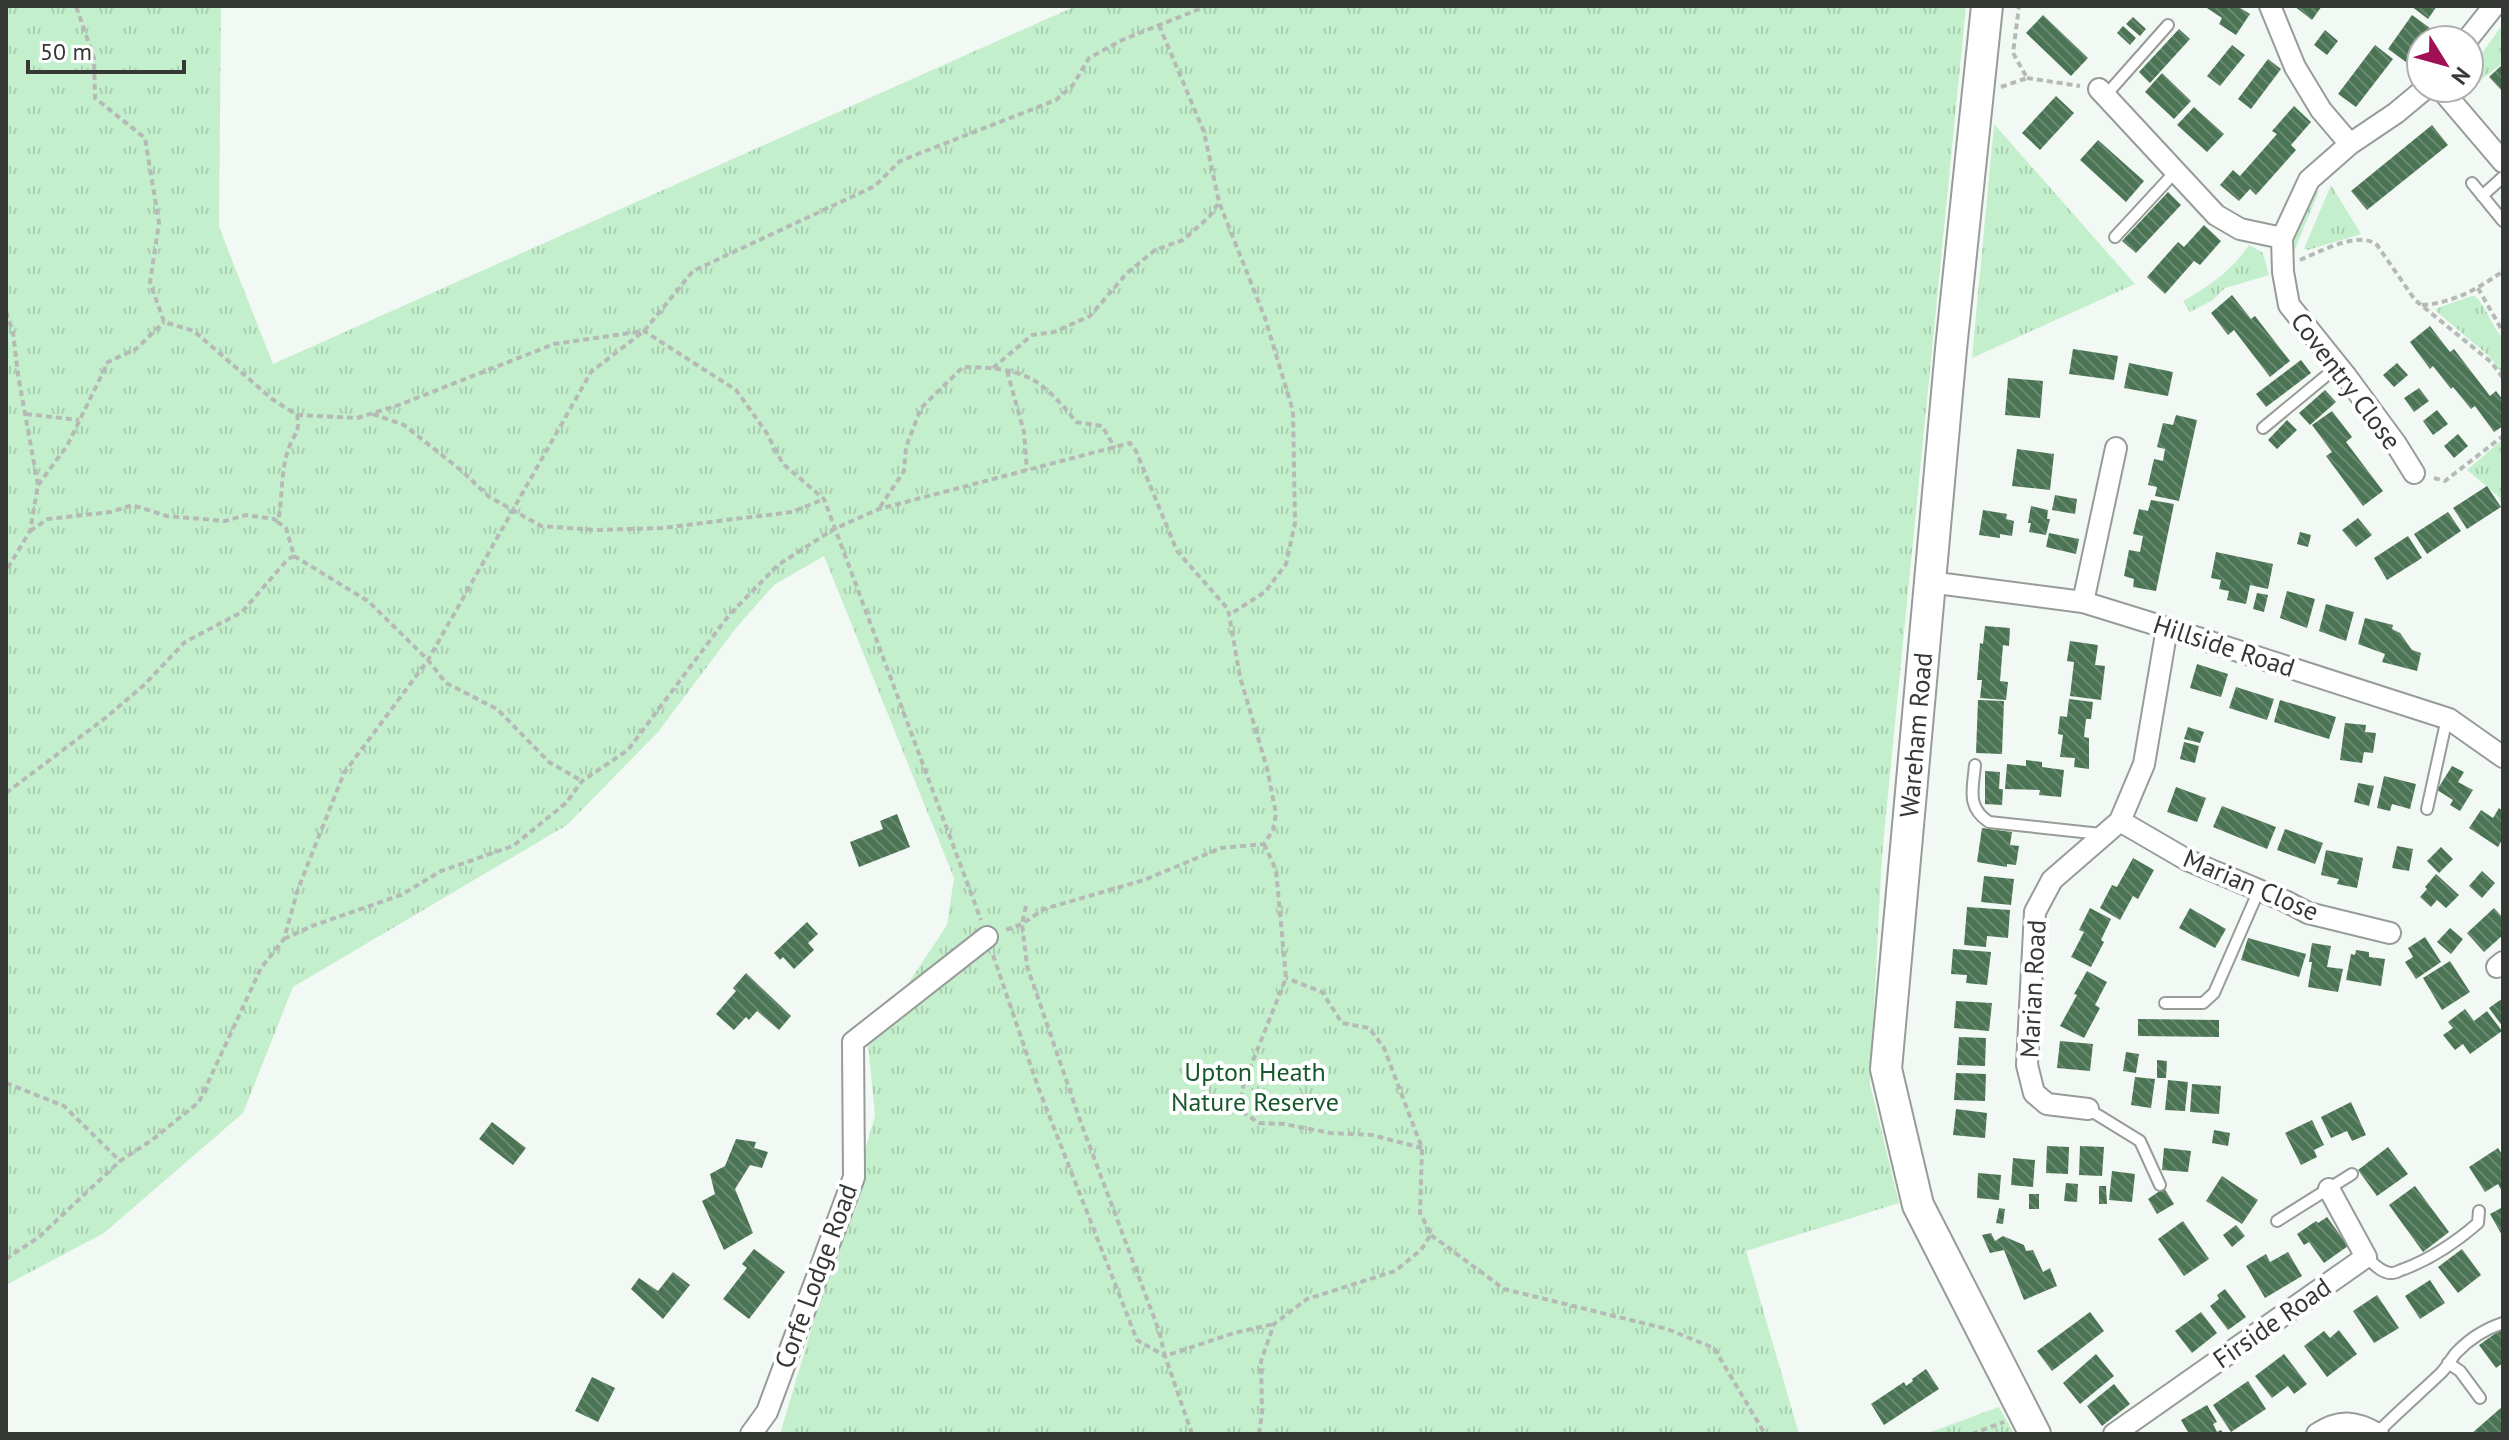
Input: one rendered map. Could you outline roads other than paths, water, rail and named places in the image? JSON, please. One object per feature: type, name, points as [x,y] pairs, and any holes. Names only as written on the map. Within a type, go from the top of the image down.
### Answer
[{"type":"street","name":"Wareham Road","points":[[1987,6],[1929,582],[1886,1069],[1918,1205],[2030,1424]]},
{"type":"street","points":[[2270,6],[2295,67],[2321,110],[2350,144]]},
{"type":"street","points":[[2480,24],[2494,6]]},
{"type":"street","points":[[2102,93],[2216,215],[2240,229],[2282,238]]},
{"type":"street","name":"Coventry Close","points":[[2407,104],[2350,144],[2309,180],[2282,238],[2294,259],[2289,305],[2338,366],[2414,473]]},
{"type":"street","points":[[2454,104],[2503,162]]},
{"type":"street","points":[[2083,602],[2116,448]]},
{"type":"street","name":"Hillside Road","points":[[1929,582],[2083,602],[2447,718],[2501,751]]},
{"type":"street","name":"Marian Road","points":[[2088,1109],[2047,1104],[2034,1093],[2027,1065],[2035,912],[2052,880],[2112,827],[2144,764],[2167,628]]},
{"type":"street","name":"Marian Close","points":[[2112,827],[2308,913],[2390,933]]},
{"type":"street","name":"Corfe Lodge Road","points":[[751,1434],[767,1412],[854,1177],[853,1042],[987,937]]},
{"type":"street","points":[[2329,1189],[2366,1257]]},
{"type":"street","name":"Firside Road","points":[[2114,1434],[2366,1257]]},
{"type":"street","points":[[2317,1434],[2329,1426],[2352,1422],[2378,1434]]},
{"type":"lane","points":[[2102,93],[2168,25]]},
{"type":"lane","points":[[2115,237],[2175,172]]},
{"type":"lane","points":[[2482,196],[2503,177]]},
{"type":"lane","points":[[2472,183],[2503,221]]},
{"type":"lane","points":[[2263,428],[2338,366]]},
{"type":"lane","points":[[2427,809],[2447,718]]},
{"type":"lane","points":[[1975,765],[1972,804],[1978,815],[1989,822],[2112,827]]},
{"type":"lane","points":[[2165,1003],[2203,1003],[2214,993],[2259,890]]},
{"type":"lane","points":[[2088,1109],[2140,1141],[2160,1185]]},
{"type":"lane","points":[[2277,1221],[2352,1174]]},
{"type":"lane","points":[[2366,1257],[2381,1270],[2391,1273],[2414,1265],[2435,1256],[2462,1237],[2478,1223],[2479,1211]]},
{"type":"lane","points":[[2378,1434],[2468,1342],[2490,1327],[2503,1323]]},
{"type":"lane","points":[[2448,1363],[2460,1371],[2480,1398]]},
{"type":"park label","name":"Upton Heath Nature Reserve","points":[[1255,1087]]}]
